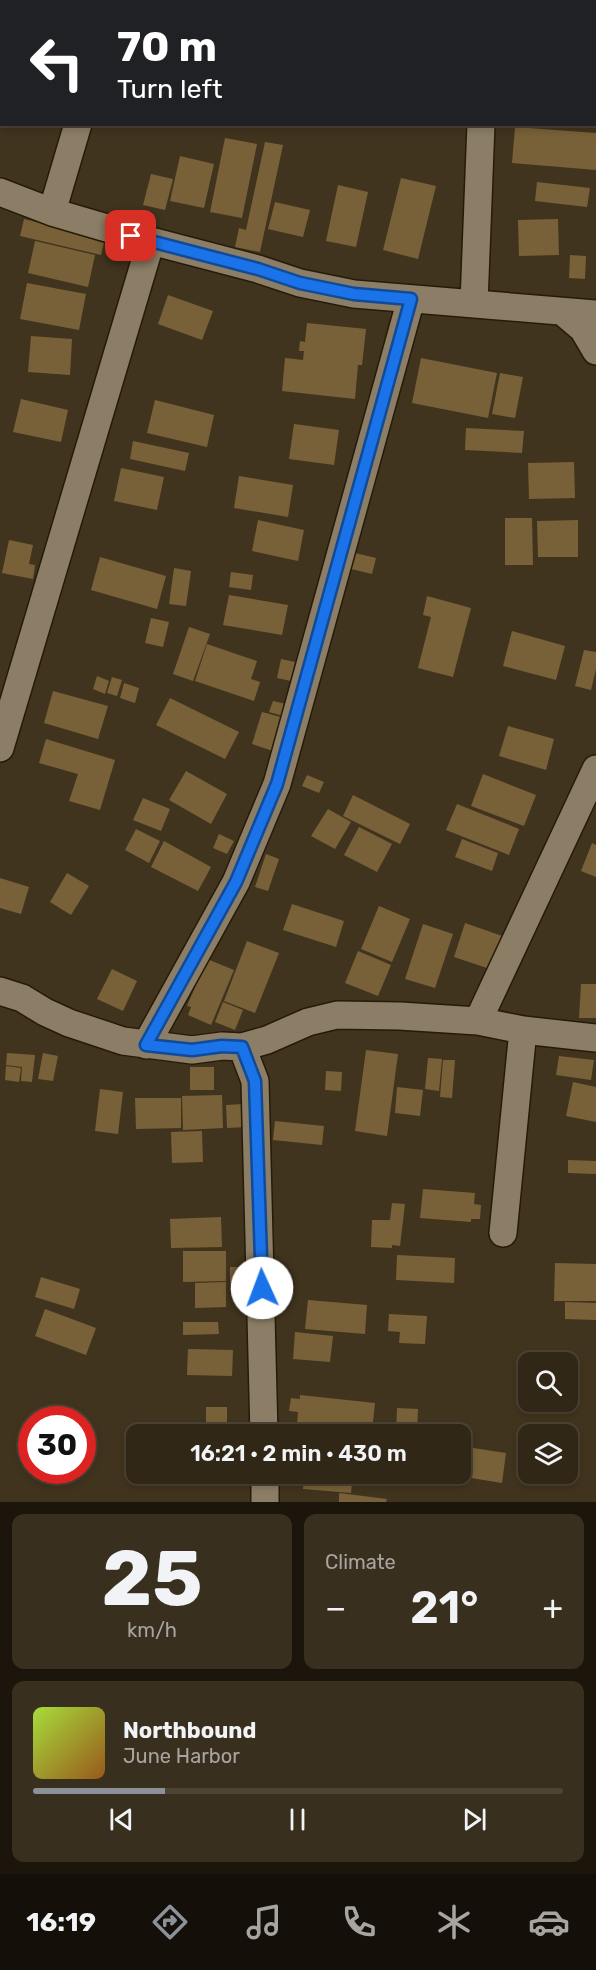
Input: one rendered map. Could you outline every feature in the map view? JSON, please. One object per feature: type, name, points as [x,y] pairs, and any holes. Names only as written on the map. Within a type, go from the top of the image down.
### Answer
[{"type":"street","points":[[52,212],[77,126]]},
{"type":"street","points":[[474,303],[481,126]]},
{"type":"street","points":[[0,192],[52,212],[151,242],[258,269],[300,283],[354,294],[596,314]]},
{"type":"street","points":[[0,748],[151,242]]},
{"type":"street","points":[[146,1045],[236,882],[277,784],[411,299]]},
{"type":"street","points":[[563,312],[583,329],[596,351]]},
{"type":"street","points":[[478,1021],[596,769]]},
{"type":"street","points":[[0,991],[22,998],[69,1023],[123,1041],[192,1050],[222,1046],[242,1047],[267,1040],[308,1022],[337,1015],[478,1021],[523,1030],[596,1038]]},
{"type":"street","points":[[503,1233],[523,1030]]},
{"type":"street","points":[[242,1047],[255,1081],[264,1424]]},
{"type":"street","points":[[265,1484],[265,1502]]},
{"type":"building","points":[[515,127],[596,133],[596,170],[512,163]]},
{"type":"building","points":[[225,138],[257,144],[242,218],[210,212]]},
{"type":"building","points":[[265,142],[283,145],[260,252],[235,247],[239,228],[246,230]]},
{"type":"building","points":[[180,156],[214,164],[204,208],[170,201]]},
{"type":"building","points":[[151,174],[173,179],[165,210],[143,205]]},
{"type":"building","points":[[401,178],[436,186],[418,259],[383,250]]},
{"type":"building","points":[[537,182],[590,188],[587,207],[535,201]]},
{"type":"building","points":[[338,185],[368,192],[356,247],[326,241]]},
{"type":"building","points":[[275,202],[310,210],[303,237],[268,229]]},
{"type":"building","points":[[24,219],[105,239],[101,255],[20,236]]},
{"type":"building","points":[[558,219],[559,255],[519,256],[518,220]]},
{"type":"building","points":[[35,241],[95,255],[88,287],[28,273]]},
{"type":"building","points":[[570,255],[586,256],[585,279],[569,278]]},
{"type":"building","points":[[27,283],[86,294],[79,330],[20,319]]},
{"type":"building","points":[[168,295],[213,311],[202,340],[158,324]]},
{"type":"building","points":[[307,323],[366,329],[362,365],[358,365],[355,399],[282,391],[285,358],[303,360],[304,351],[299,351],[300,341],[305,342]]},
{"type":"building","points":[[31,336],[72,339],[70,375],[28,372]]},
{"type":"building","points":[[421,358],[497,373],[488,418],[412,403]]},
{"type":"building","points":[[500,373],[523,377],[515,418],[492,414]]},
{"type":"building","points":[[21,399],[68,410],[61,442],[13,432]]},
{"type":"building","points":[[155,400],[214,415],[207,447],[147,433]]},
{"type":"building","points":[[294,424],[339,430],[334,465],[289,459]]},
{"type":"building","points":[[466,428],[524,431],[522,453],[465,450]]},
{"type":"building","points":[[133,441],[189,453],[185,471],[130,459]]},
{"type":"building","points":[[574,462],[575,498],[529,499],[528,463]]},
{"type":"building","points":[[121,468],[164,477],[157,510],[114,501]]},
{"type":"building","points":[[239,476],[293,485],[288,517],[234,508]]},
{"type":"building","points":[[505,518],[532,518],[533,565],[505,565]]},
{"type":"building","points":[[258,520],[304,530],[298,561],[252,551]]},
{"type":"building","points":[[578,520],[578,557],[538,557],[537,521]]},
{"type":"building","points":[[9,540],[33,545],[29,564],[35,565],[33,579],[2,573]]},
{"type":"building","points":[[355,553],[376,558],[372,574],[351,569]]},
{"type":"building","points":[[100,557],[166,576],[157,609],[91,590]]},
{"type":"building","points":[[174,568],[191,571],[186,606],[169,604]]},
{"type":"building","points":[[231,572],[253,575],[251,590],[229,587]]},
{"type":"building","points":[[229,595],[288,605],[282,635],[223,625]]},
{"type":"building","points":[[427,596],[471,608],[453,677],[418,668],[431,617],[423,615]]},
{"type":"building","points":[[151,618],[169,622],[163,647],[145,643]]},
{"type":"building","points":[[189,627],[210,634],[193,681],[173,674]]},
{"type":"building","points":[[512,631],[565,646],[556,680],[503,666]]},
{"type":"building","points":[[207,644],[257,661],[251,679],[260,682],[254,701],[195,681]]},
{"type":"building","points":[[584,650],[596,652],[596,669],[591,690],[575,686]]},
{"type":"building","points":[[281,659],[295,662],[291,681],[277,678]]},
{"type":"building","points":[[97,676],[109,681],[105,694],[93,689]]},
{"type":"building","points":[[112,677],[122,680],[117,696],[107,693]]},
{"type":"building","points":[[124,683],[139,688],[135,703],[120,698]]},
{"type":"building","points":[[53,691],[108,706],[98,739],[44,723]]},
{"type":"building","points":[[170,698],[239,732],[225,759],[156,725]]},
{"type":"building","points":[[273,701],[286,704],[283,716],[269,712]]},
{"type":"building","points":[[262,712],[284,718],[273,751],[252,744]]},
{"type":"building","points":[[508,726],[554,739],[546,770],[499,756]]},
{"type":"building","points":[[46,739],[115,760],[100,810],[69,801],[78,774],[39,763]]},
{"type":"building","points":[[186,771],[227,794],[211,824],[169,800]]},
{"type":"building","points":[[483,774],[536,795],[524,826],[471,806]]},
{"type":"building","points":[[307,775],[324,782],[319,793],[302,786]]},
{"type":"building","points":[[353,795],[410,824],[400,844],[343,816]]},
{"type":"building","points":[[143,798],[170,809],[161,831],[133,820]]},
{"type":"building","points":[[457,804],[519,829],[509,855],[446,830]]},
{"type":"building","points":[[328,809],[351,822],[335,849],[311,836]]},
{"type":"building","points":[[359,827],[392,844],[377,872],[344,855]]},
{"type":"building","points":[[136,829],[160,841],[149,863],[125,850]]},
{"type":"building","points":[[219,834],[234,841],[227,854],[213,848]]},
{"type":"building","points":[[462,839],[498,853],[492,871],[455,857]]},
{"type":"building","points":[[164,841],[211,867],[198,891],[151,867]]},
{"type":"building","points":[[592,843],[596,845],[596,877],[581,871]]},
{"type":"building","points":[[266,854],[279,859],[268,891],[255,887]]},
{"type":"building","points":[[67,873],[89,886],[71,915],[50,902]]},
{"type":"building","points":[[0,878],[29,887],[21,914],[0,908]]},
{"type":"building","points":[[292,904],[344,921],[336,947],[283,930]]},
{"type":"building","points":[[379,906],[410,919],[392,962],[361,949]]},
{"type":"building","points":[[465,923],[508,938],[496,971],[454,957]]},
{"type":"building","points":[[423,924],[453,934],[435,988],[405,979]]},
{"type":"building","points":[[247,941],[279,953],[255,1013],[224,1001]]},
{"type":"building","points":[[358,951],[391,965],[378,996],[345,983]]},
{"type":"building","points":[[207,959],[234,970],[211,1025],[188,1015],[191,1007],[187,1006]]},
{"type":"building","points":[[112,969],[137,981],[123,1011],[97,999]]},
{"type":"building","points":[[581,984],[596,984],[596,1018],[579,1018]]},
{"type":"building","points":[[223,1002],[243,1010],[235,1030],[215,1022]]},
{"type":"building","points":[[366,1050],[398,1054],[387,1136],[355,1131]]},
{"type":"building","points":[[7,1053],[35,1055],[32,1082],[21,1081],[22,1067],[6,1065]]},
{"type":"building","points":[[43,1053],[58,1056],[53,1081],[38,1079]]},
{"type":"building","points":[[559,1056],[594,1060],[591,1080],[556,1075]]},
{"type":"building","points":[[428,1058],[442,1059],[439,1091],[425,1089]]},
{"type":"building","points":[[443,1060],[455,1060],[452,1098],[440,1097]]},
{"type":"building","points":[[6,1066],[21,1068],[19,1082],[5,1080]]},
{"type":"building","points":[[190,1067],[214,1067],[214,1090],[190,1090]]},
{"type":"building","points":[[326,1071],[342,1072],[341,1091],[325,1090]]},
{"type":"building","points":[[573,1082],[596,1087],[596,1122],[566,1116]]},
{"type":"building","points":[[397,1087],[423,1090],[420,1116],[395,1113]]},
{"type":"building","points":[[100,1089],[123,1092],[118,1134],[95,1131]]},
{"type":"building","points":[[222,1095],[223,1128],[183,1130],[182,1096]]},
{"type":"building","points":[[135,1098],[181,1098],[181,1128],[136,1129]]},
{"type":"building","points":[[244,1104],[245,1127],[227,1128],[226,1105]]},
{"type":"building","points":[[275,1121],[324,1126],[322,1145],[273,1140]]},
{"type":"building","points":[[202,1131],[203,1162],[172,1163],[171,1132]]},
{"type":"building","points":[[568,1160],[596,1161],[596,1174],[568,1173]]},
{"type":"building","points":[[423,1189],[475,1193],[474,1204],[481,1205],[480,1219],[471,1219],[471,1222],[420,1218]]},
{"type":"building","points":[[392,1203],[405,1204],[400,1246],[371,1247],[372,1220],[390,1220]]},
{"type":"building","points":[[221,1217],[222,1247],[171,1248],[170,1219]]},
{"type":"building","points":[[183,1251],[226,1251],[226,1281],[183,1282]]},
{"type":"building","points":[[397,1255],[455,1258],[454,1283],[396,1280]]},
{"type":"building","points":[[555,1263],[596,1264],[596,1301],[554,1301]]},
{"type":"building","points":[[230,1267],[245,1267],[245,1282],[230,1282]]},
{"type":"building","points":[[41,1277],[80,1289],[74,1309],[35,1297]]},
{"type":"building","points":[[226,1282],[226,1307],[195,1308],[195,1283]]},
{"type":"building","points":[[267,1293],[285,1294],[283,1313],[265,1312]]},
{"type":"building","points":[[308,1300],[367,1305],[365,1334],[305,1329]]},
{"type":"building","points":[[565,1302],[596,1303],[596,1320],[565,1319]]},
{"type":"building","points":[[45,1309],[96,1328],[86,1355],[35,1336]]},
{"type":"building","points":[[389,1314],[427,1316],[425,1344],[399,1343],[400,1332],[388,1331]]},
{"type":"building","points":[[183,1322],[218,1322],[219,1334],[183,1335]]},
{"type":"building","points":[[295,1332],[333,1336],[330,1362],[293,1359]]},
{"type":"building","points":[[188,1349],[233,1350],[232,1376],[187,1375]]},
{"type":"building","points":[[300,1395],[375,1403],[373,1424],[297,1424],[298,1412],[289,1411],[291,1398],[300,1399]]},
{"type":"building","points":[[206,1407],[227,1407],[227,1424],[206,1424]]},
{"type":"building","points":[[397,1408],[418,1409],[417,1424],[396,1424]]},
{"type":"building","points":[[471,1448],[506,1453],[502,1483],[471,1478]]},
{"type":"building","points":[[303,1484],[352,1484],[351,1493],[303,1489]]},
{"type":"building","points":[[339,1493],[387,1499],[386,1502],[339,1502]]},
{"type":"route","points":[[131,236],[258,269],[300,283],[354,294],[411,299],[277,784],[236,882],[146,1045],[192,1050],[222,1046],[242,1047],[255,1081],[262,1288]]}]
